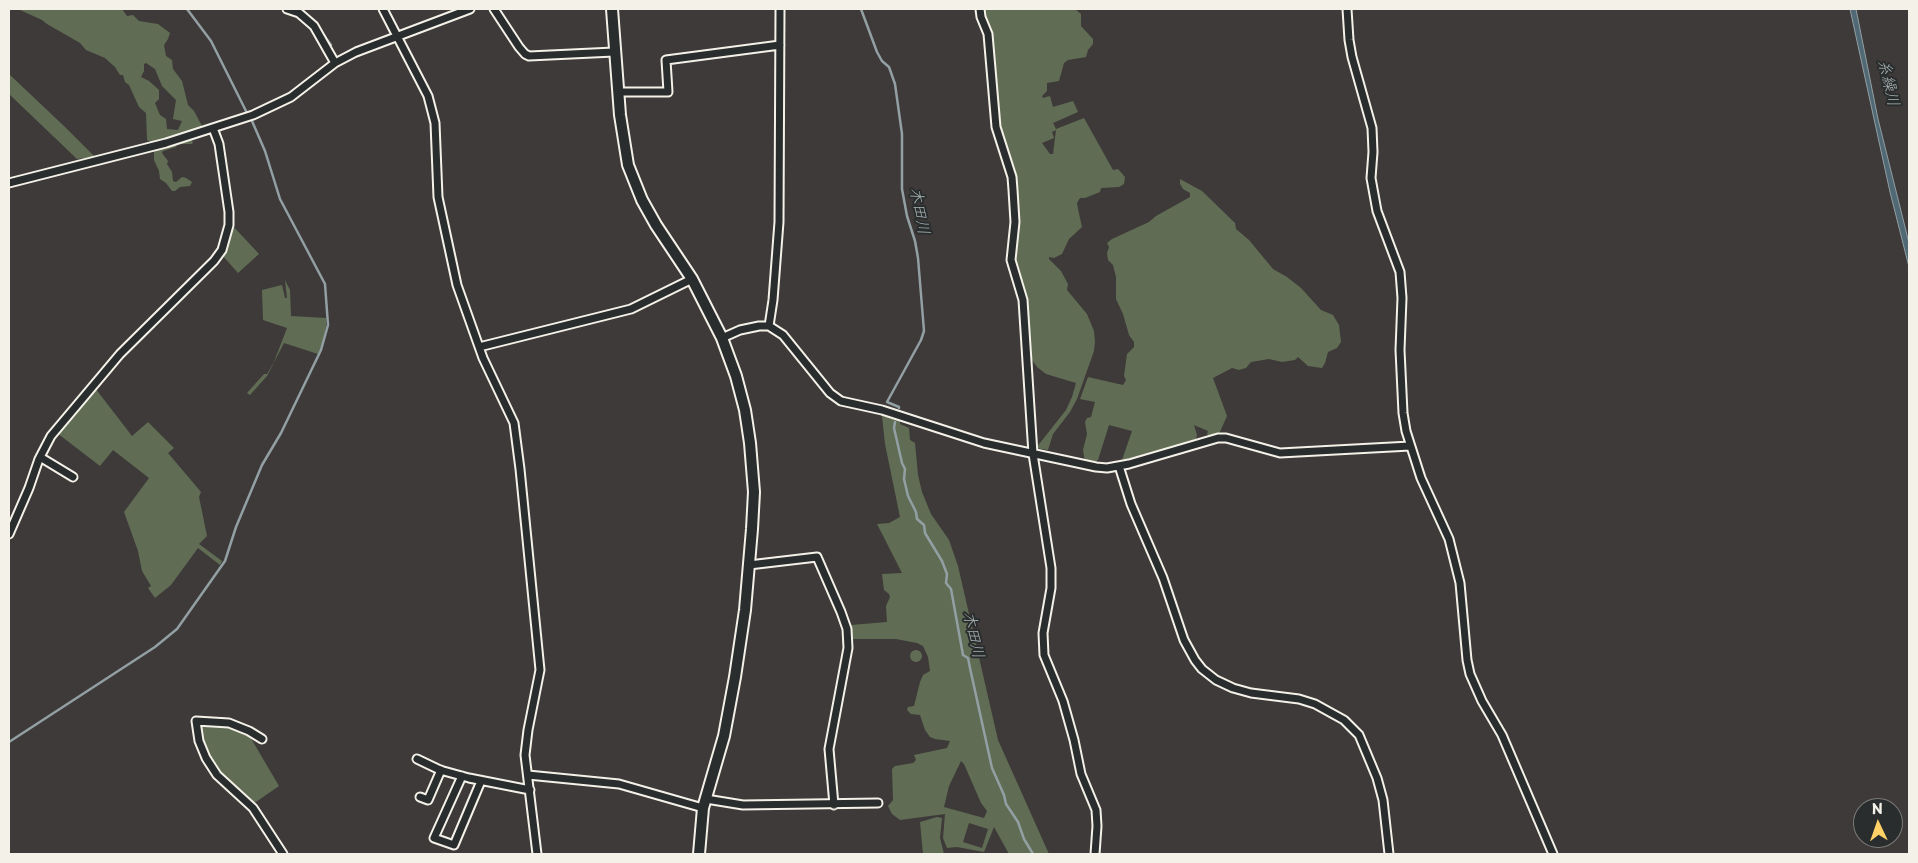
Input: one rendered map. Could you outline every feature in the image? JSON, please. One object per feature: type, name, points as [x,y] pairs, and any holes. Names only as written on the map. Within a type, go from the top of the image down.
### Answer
[{"type":"street","points":[[287,9],[299,13],[314,26],[335,63]]},
{"type":"street","points":[[383,9],[422,83],[433,112],[438,196],[457,285],[482,358],[512,417],[520,469],[540,670],[525,755],[537,854]]},
{"type":"street","points":[[9,183],[36,174],[121,155],[213,128],[280,104],[335,63],[356,52],[470,9]]},
{"type":"street","points":[[494,9],[519,47],[529,56],[614,52]]},
{"type":"street","points":[[612,9],[614,52],[624,144],[634,181],[656,225],[692,279],[722,338],[745,410],[750,443],[754,492],[749,565],[735,677],[724,736],[705,803],[699,854]]},
{"type":"street","points":[[769,326],[779,222],[780,9]]},
{"type":"street","points":[[980,9],[988,34],[996,127],[1012,177],[1015,222],[1011,260],[1023,300],[1032,454],[1051,568],[1051,588],[1043,633],[1044,654],[1063,701],[1074,740],[1080,774],[1096,810],[1095,854]]},
{"type":"street","points":[[1347,9],[1352,57],[1372,128],[1371,178],[1377,211],[1400,272],[1402,298],[1400,350],[1403,413],[1410,446],[1421,478],[1449,539],[1460,583],[1470,674],[1482,701],[1502,735],[1553,854]]},
{"type":"street","points":[[618,92],[668,92],[666,60],[780,45]]},
{"type":"street","points":[[9,534],[30,488],[40,457],[51,436],[108,368],[214,261],[222,250],[228,230],[229,212],[218,144],[213,128]]},
{"type":"street","points":[[479,348],[631,309],[692,279]]},
{"type":"street","points":[[722,338],[740,330],[769,326],[783,335],[799,352],[830,394],[841,401],[882,410],[984,443],[1096,467],[1119,466],[1218,438],[1226,438],[1280,453],[1410,446]]},
{"type":"street","points":[[40,457],[73,477]]},
{"type":"street","points":[[1119,466],[1131,504],[1163,578],[1184,640],[1195,660],[1202,670],[1216,680],[1233,688],[1251,693],[1299,699],[1315,704],[1344,720],[1359,735],[1377,778],[1384,800],[1389,854]]},
{"type":"street","points":[[749,565],[817,558],[842,612],[847,629],[848,648],[829,750],[834,805]]},
{"type":"street","points":[[262,739],[249,730],[229,723],[196,721],[199,741],[206,758],[217,775],[253,808],[283,854]]},
{"type":"street","points":[[417,759],[462,776],[530,790]]},
{"type":"street","points":[[420,797],[428,800],[442,770]]},
{"type":"street","points":[[528,775],[619,784],[705,803],[743,805],[878,804]]},
{"type":"street","points":[[462,776],[434,838],[454,845],[481,781]]},
{"type":"green space","points":[[18,9],[122,9],[127,16],[133,15],[139,21],[158,24],[170,33],[164,45],[166,56],[172,60],[173,69],[182,81],[188,105],[194,111],[202,126],[201,131],[189,138],[193,142],[192,144],[176,142],[176,147],[162,153],[168,161],[167,164],[172,172],[173,181],[176,182],[182,177],[186,178],[192,182],[190,186],[180,187],[172,191],[160,179],[154,160],[154,144],[147,140],[146,113],[139,107],[123,75],[120,75],[115,67],[105,58],[86,50],[80,43],[42,20]],"holes":[[[146,63],[155,69],[162,86],[176,100],[173,119],[182,121],[178,130],[167,129],[166,119],[160,115],[155,103],[159,99],[159,90],[141,77],[144,71],[144,64]]]},
{"type":"green space","points":[[983,9],[1075,9],[1081,14],[1081,26],[1093,39],[1093,44],[1088,50],[1086,57],[1068,60],[1064,63],[1059,81],[1047,83],[1047,91],[1042,96],[1043,98],[1050,96],[1053,107],[1073,101],[1078,112],[1053,123],[1056,129],[1084,118],[1113,170],[1118,169],[1125,177],[1124,184],[1119,187],[1101,188],[1100,192],[1080,198],[1077,203],[1082,227],[1069,239],[1062,254],[1054,258],[1049,257],[1061,271],[1068,284],[1067,290],[1087,314],[1094,331],[1095,342],[1094,351],[1077,399],[1070,412],[1053,434],[1048,450],[1036,448],[1066,410],[1076,383],[1046,374],[1037,367],[1030,357],[1025,293],[1017,272],[1007,267],[1011,220],[1010,201],[1006,170],[994,136],[991,118],[991,91],[987,64],[992,38]],"holes":[[[1056,130],[1053,154],[1050,154],[1042,143],[1054,138],[1052,132]]]},
{"type":"green space","points":[[9,74],[95,157],[77,159],[9,94]]},
{"type":"green space","points":[[1180,179],[1202,191],[1235,223],[1236,229],[1249,240],[1273,269],[1301,288],[1321,310],[1333,315],[1339,325],[1341,342],[1337,348],[1328,352],[1322,368],[1308,366],[1298,357],[1295,360],[1282,362],[1269,359],[1251,362],[1246,368],[1239,370],[1232,368],[1213,378],[1227,416],[1219,434],[1210,436],[1207,434],[1208,431],[1194,425],[1197,435],[1196,439],[1121,463],[1132,431],[1109,425],[1098,460],[1093,463],[1085,462],[1083,450],[1087,434],[1085,422],[1087,418],[1091,417],[1095,402],[1080,399],[1088,377],[1123,385],[1126,380],[1124,376],[1127,354],[1134,347],[1134,342],[1129,335],[1116,299],[1116,277],[1113,265],[1108,260],[1107,253],[1109,247],[1107,243],[1149,222],[1190,197],[1190,193],[1183,189],[1180,184]]},
{"type":"green space","points":[[232,225],[259,254],[238,273],[222,255],[228,242]]},
{"type":"green space","points":[[285,280],[290,290],[291,316],[326,318],[321,349],[318,354],[284,343],[267,376],[250,395],[247,393],[264,374],[267,374],[274,362],[287,328],[263,320],[262,290],[282,285],[285,298],[287,298]]},
{"type":"green space","points":[[95,388],[132,436],[148,422],[174,448],[168,453],[201,492],[199,497],[207,536],[199,544],[222,561],[220,565],[198,548],[171,585],[155,598],[148,588],[151,586],[142,571],[138,551],[124,512],[149,478],[113,450],[100,466],[57,433]]},
{"type":"green space","points":[[882,416],[900,419],[900,424],[909,428],[910,440],[915,443],[918,475],[922,492],[931,514],[949,540],[958,566],[998,740],[1049,854],[1009,854],[994,827],[984,852],[957,847],[947,848],[943,838],[945,814],[900,820],[892,814],[888,806],[893,800],[892,769],[895,766],[913,763],[916,760],[914,755],[947,748],[950,741],[930,737],[925,730],[920,715],[911,714],[907,710],[908,707],[914,706],[923,675],[930,671],[928,657],[923,646],[896,639],[852,639],[851,625],[887,622],[886,606],[890,597],[884,590],[882,574],[902,573],[877,524],[889,523],[900,517],[885,444]],"holes":[[[961,761],[981,803],[987,811],[984,818],[944,807],[949,786]],[[969,823],[988,829],[982,848],[963,842]]]},
{"type":"green space","points":[[916,650],[922,656],[916,662],[910,656]]},
{"type":"green space","points":[[201,724],[229,725],[249,735],[279,786],[253,804],[219,771],[203,742]]},
{"type":"green space","points":[[937,817],[942,818],[940,838],[944,854],[923,854],[920,822]]},
{"type":"water","points":[[1850,9],[1856,9],[1878,119],[1909,243],[1909,267],[1890,192]]},
{"type":"waterway","points":[[187,9],[211,41],[246,111]]},
{"type":"waterway","points":[[297,9],[311,18],[331,45]]},
{"type":"waterway","name":"木田川","points":[[861,9],[877,52],[882,61],[889,67],[895,84],[902,134],[902,189],[918,258],[924,331],[887,402],[899,408]]},
{"type":"waterway","points":[[9,742],[155,647],[177,629],[225,561],[236,527],[262,465],[281,433],[321,350],[328,325],[325,284],[280,199],[265,151],[252,121]]},
{"type":"waterway","name":"木田川","points":[[895,422],[894,428],[905,469],[904,479],[908,496],[916,512],[917,519],[924,525],[925,533],[942,561],[947,574],[946,583],[951,589],[963,655],[968,658],[992,768],[1006,804],[1018,822],[1024,839],[1033,854]]},
{"type":"water label","name":"糸繰川","points":[[1888,83]]}]
